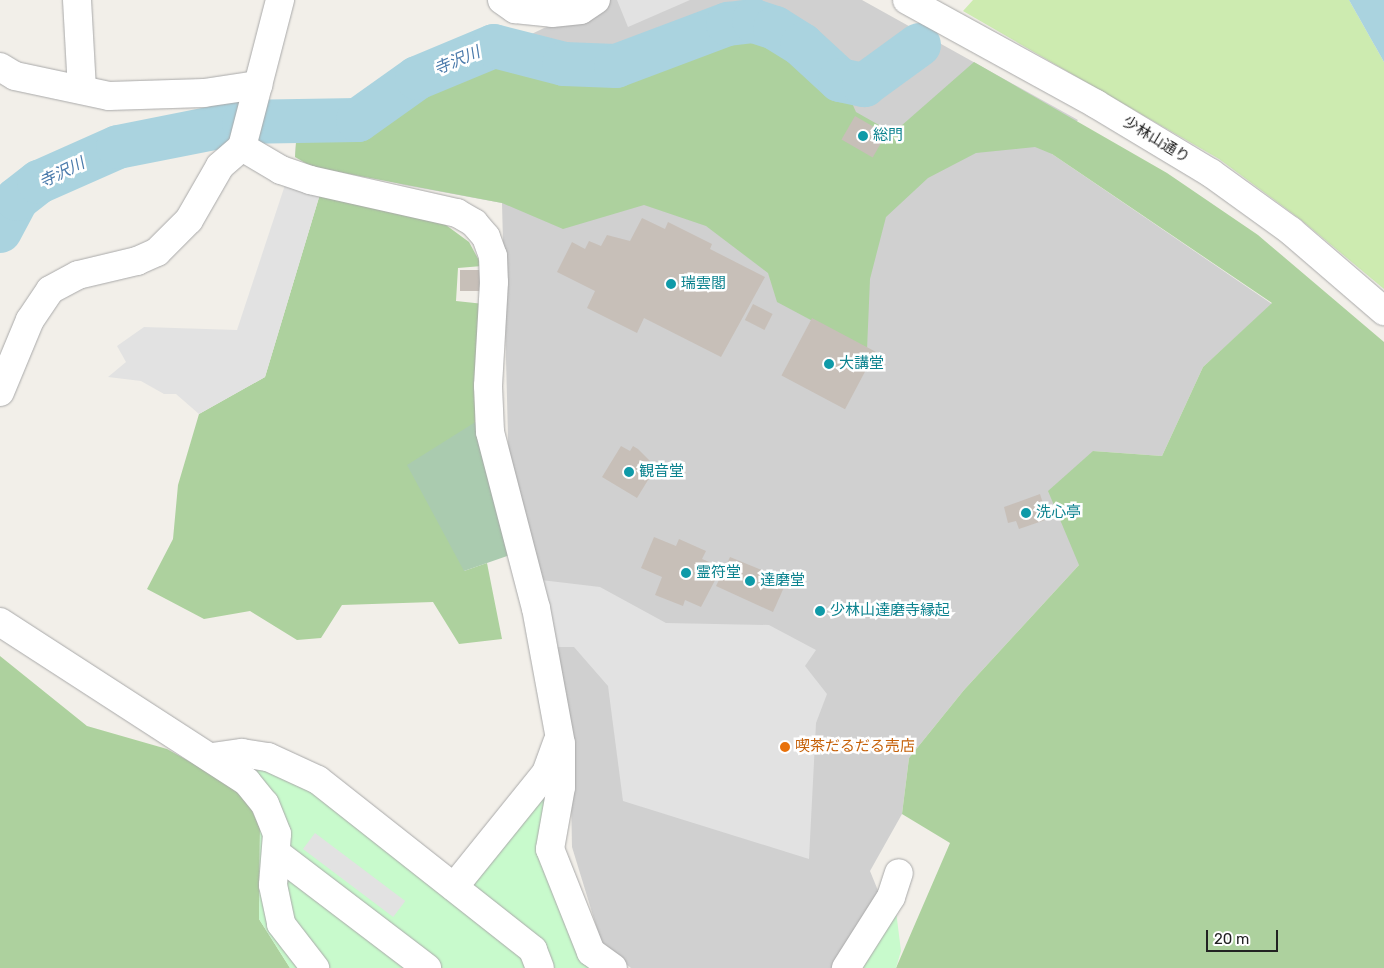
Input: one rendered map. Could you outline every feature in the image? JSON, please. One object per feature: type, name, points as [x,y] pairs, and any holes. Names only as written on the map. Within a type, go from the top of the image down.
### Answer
[{"type":"street","points":[[77,0],[82,90]]},
{"type":"street","points":[[0,392],[30,320],[50,290],[78,275],[137,261],[158,252],[189,220],[220,166],[243,143],[280,0]]},
{"type":"street","points":[[502,0],[515,9],[552,13],[581,10],[596,0]]},
{"type":"street","name":"少林山通り","points":[[907,0],[1211,173],[1291,231],[1384,311]]},
{"type":"street","points":[[0,67],[14,76],[109,96],[256,93]]},
{"type":"street","points":[[243,143],[282,170],[310,180],[457,213],[474,223],[486,237],[493,256],[494,282],[488,386],[490,432],[536,608],[558,724],[561,786],[550,849],[591,952],[613,968]]},
{"type":"street","points":[[0,622],[212,757],[247,782],[265,804],[277,834],[273,885],[281,924],[315,968]]},
{"type":"street","points":[[454,887],[546,773],[556,746],[558,724]]},
{"type":"street","points":[[212,757],[242,753],[268,757],[318,780],[454,887],[537,959]]},
{"type":"street","points":[[276,853],[427,968]]},
{"type":"street","points":[[846,968],[891,897],[899,873]]},
{"type":"shaded area","points":[[607,0],[862,0],[1078,120],[1052,154],[1272,304],[1203,367],[1162,456],[1093,451],[1079,565],[964,690],[909,758],[902,814],[870,871],[879,893],[831,968],[631,968],[602,945],[572,847],[570,747],[509,476],[502,203],[404,185],[295,157],[297,128],[352,132],[365,127],[420,90],[544,28],[583,18]]},
{"type":"shaded area","points":[[617,0],[690,0],[628,27]]},
{"type":"shaded area","points":[[285,185],[320,194],[265,377],[199,414],[176,394],[164,394],[141,381],[108,377],[126,362],[117,346],[144,327],[237,330]]},
{"type":"shaded area","points":[[541,580],[600,587],[666,623],[769,625],[816,650],[805,666],[827,694],[816,723],[809,859],[623,801],[608,686],[574,647],[549,647]]},
{"type":"shaded area","points":[[315,833],[405,901],[393,917],[303,849]]},
{"type":"green space","points":[[973,0],[1349,0],[1384,62],[1384,289],[1300,219],[1219,159],[963,11]]},
{"type":"green space","points":[[725,32],[767,32],[783,42],[814,72],[848,94],[856,112],[893,133],[974,62],[1167,173],[1258,235],[1384,342],[1384,968],[896,968],[950,843],[902,814],[909,758],[964,690],[1079,565],[1048,491],[1093,451],[1162,456],[1203,367],[1272,303],[1052,154],[1035,147],[976,153],[928,178],[886,217],[870,279],[867,350],[777,302],[768,273],[706,226],[644,205],[563,229],[502,203],[312,167],[295,157],[297,128],[352,132],[365,127],[420,90],[470,64],[494,61],[580,80]]},
{"type":"green space","points":[[320,194],[435,217],[469,242],[482,266],[458,268],[456,301],[484,304],[464,571],[487,563],[502,639],[459,644],[433,602],[342,605],[321,638],[297,640],[250,611],[204,619],[147,589],[173,539],[178,485],[199,414],[265,377]]},
{"type":"green space","points":[[477,421],[519,552],[464,571],[407,465]]},
{"type":"green space","points":[[0,656],[87,726],[167,749],[232,785],[249,804],[260,828],[259,919],[290,968],[0,968]]},
{"type":"green space","points":[[242,762],[313,788],[456,901],[553,777],[544,850],[599,968],[290,968],[259,919],[260,828],[249,804]]},
{"type":"green space","points":[[895,903],[901,951],[896,968],[855,968]]},
{"type":"water","points":[[1349,0],[1384,0],[1384,62]]},
{"type":"building","name":"総門","points":[[855,116],[886,134],[873,157],[842,139]]},
{"type":"building","name":"瑞雲閣","points":[[642,218],[665,229],[668,222],[712,244],[710,249],[765,277],[721,357],[644,318],[637,333],[587,308],[595,291],[557,272],[572,242],[585,249],[589,241],[601,246],[607,235],[630,241]]},
{"type":"building","points":[[460,270],[482,270],[482,291],[460,291]]},
{"type":"building","points":[[753,304],[773,314],[764,330],[745,320]]},
{"type":"building","name":"大講堂","points":[[812,318],[876,352],[845,409],[781,375]]},
{"type":"building","name":"観音堂","points":[[621,446],[630,451],[633,446],[638,449],[656,467],[637,498],[602,477]]},
{"type":"building","name":"洗心亭","points":[[1040,494],[1048,519],[1019,529],[1016,521],[1008,523],[1004,507]]},
{"type":"building","name":"霊符堂","points":[[654,537],[676,546],[679,539],[706,551],[702,559],[722,567],[701,607],[685,600],[683,606],[655,595],[662,577],[641,568]]},
{"type":"building","name":"達磨堂","points":[[730,557],[779,577],[785,585],[773,612],[716,586]]},
{"type":"waterway","name":"寺沢川","points":[[0,231],[17,199],[39,182],[118,147],[244,122],[358,120],[417,78],[494,46],[564,64],[616,66],[728,24],[754,21],[775,28],[802,45],[840,80],[864,85],[919,45]]},
{"type":"place","name":"総門","points":[[863,136]]},
{"type":"place","name":"瑞雲閣","points":[[671,284]]},
{"type":"place","name":"大講堂","points":[[829,364]]},
{"type":"place","name":"観音堂","points":[[629,472]]},
{"type":"place","name":"洗心亭","points":[[1026,513]]},
{"type":"place","name":"霊符堂","points":[[686,573]]},
{"type":"place","name":"達磨堂","points":[[750,581]]},
{"type":"place","name":"少林山達磨寺縁起","points":[[820,611]]},
{"type":"place","name":"喫茶だるだる売店","points":[[785,747]]}]
